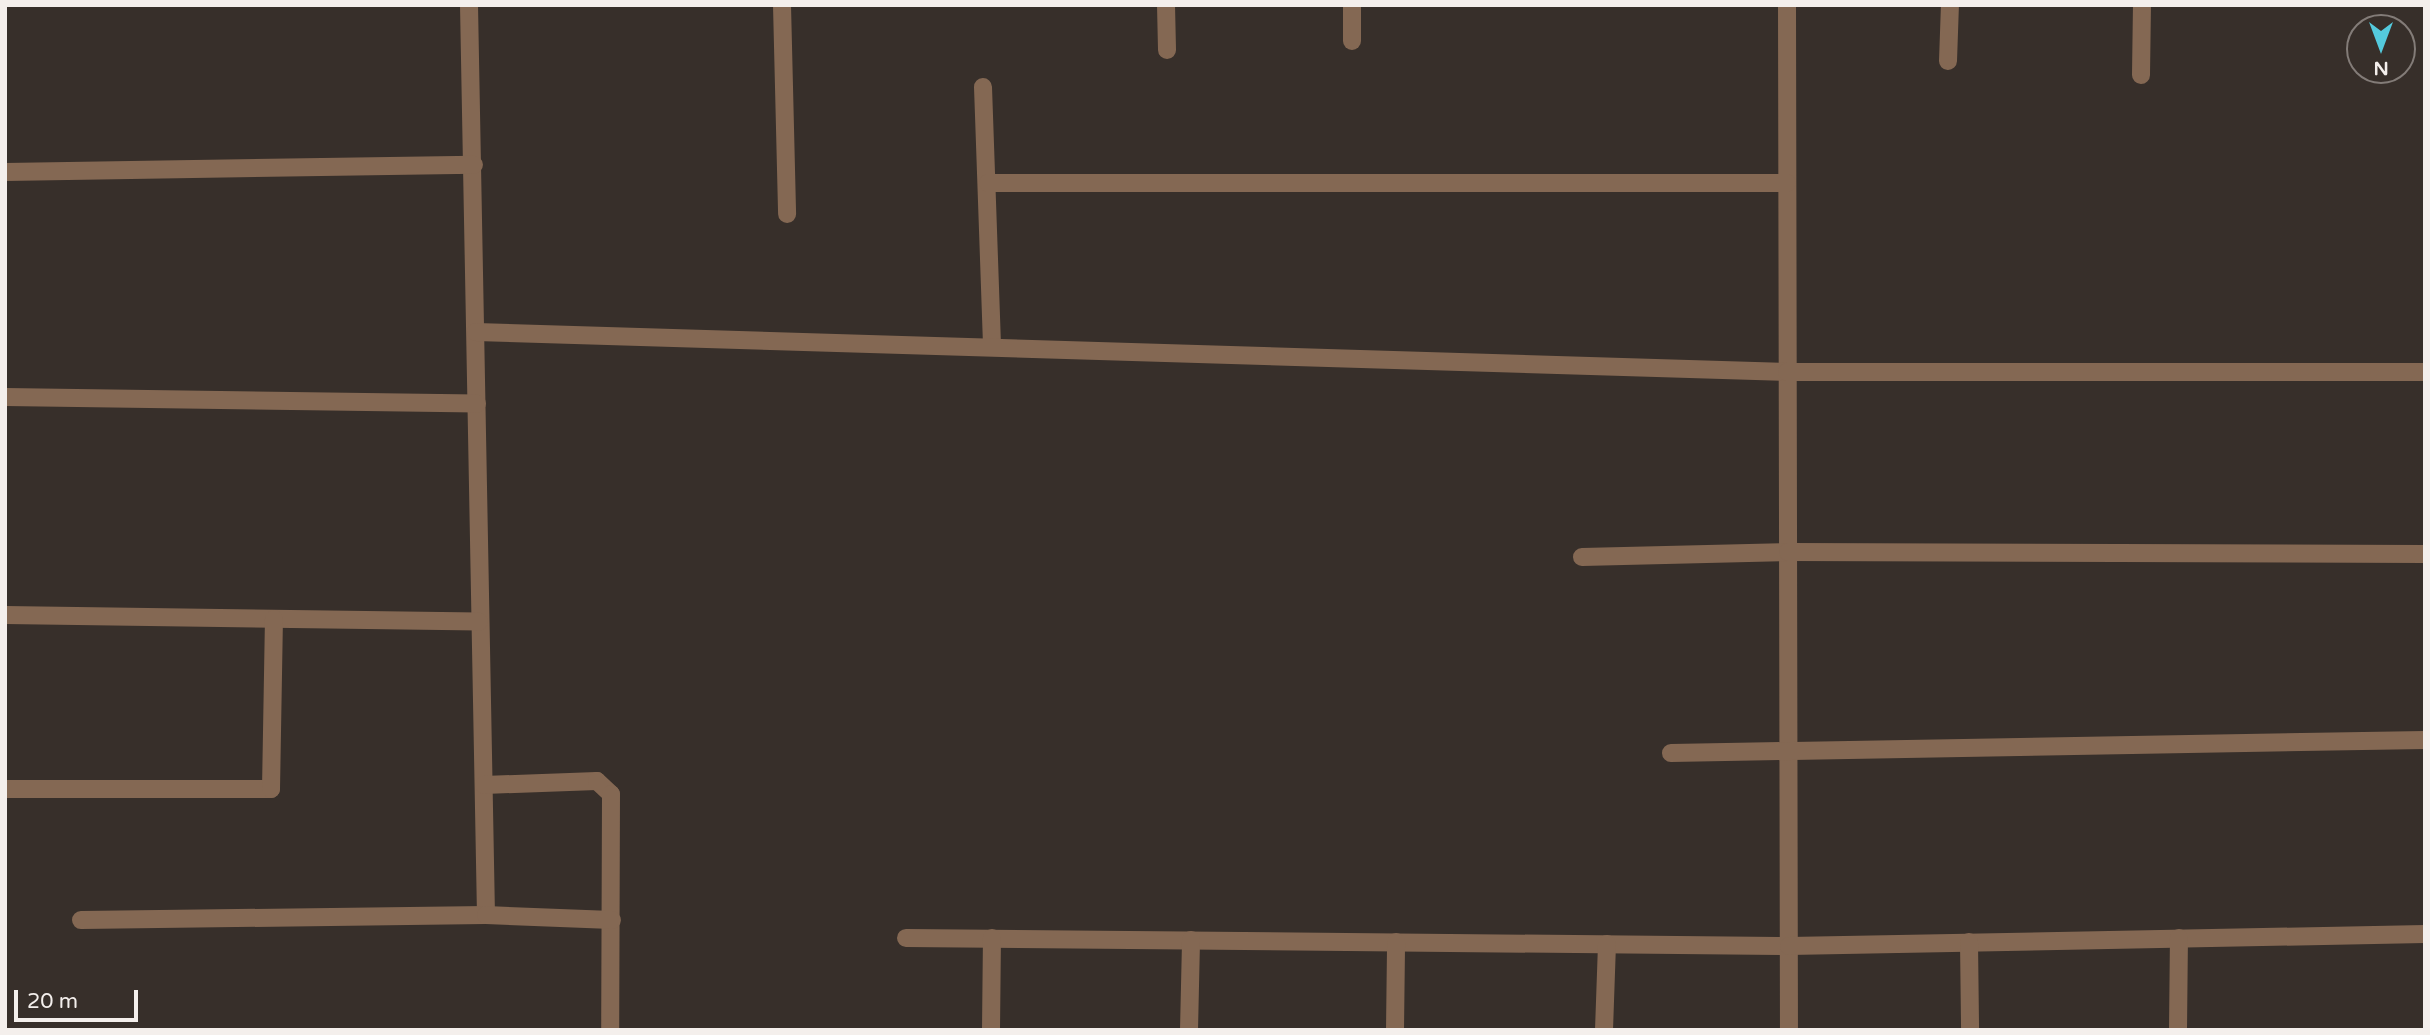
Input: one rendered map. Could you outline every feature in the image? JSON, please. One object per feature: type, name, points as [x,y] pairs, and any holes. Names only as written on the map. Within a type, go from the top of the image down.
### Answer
[{"type":"street","points":[[469,5],[486,915]]},
{"type":"street","points":[[782,5],[787,214]]},
{"type":"street","points":[[1166,5],[1167,50]]},
{"type":"street","points":[[1352,5],[1352,41]]},
{"type":"street","points":[[1787,5],[1789,1030]]},
{"type":"street","points":[[1948,61],[1950,5]]},
{"type":"street","points":[[2141,75],[2142,5]]},
{"type":"street","points":[[983,87],[992,347]]},
{"type":"street","points":[[5,172],[474,165]]},
{"type":"street","points":[[988,183],[1787,183]]},
{"type":"street","points":[[476,331],[1787,372],[2425,372]]},
{"type":"street","points":[[5,397],[477,404]]},
{"type":"street","points":[[1582,557],[1788,552],[2425,554]]},
{"type":"street","points":[[5,615],[479,622]]},
{"type":"street","points":[[5,789],[271,789],[274,619]]},
{"type":"street","points":[[1671,753],[2425,740]]},
{"type":"street","points":[[484,785],[597,781],[611,794],[610,1030]]},
{"type":"street","points":[[80,920],[486,915],[612,920]]},
{"type":"street","points":[[906,938],[1789,946],[2425,933]]},
{"type":"street","points":[[991,1030],[992,938]]},
{"type":"street","points":[[2178,1030],[2179,938]]},
{"type":"street","points":[[1189,1030],[1191,940]]},
{"type":"street","points":[[1395,1030],[1396,942]]},
{"type":"street","points":[[1969,942],[1970,1030]]},
{"type":"street","points":[[1604,1030],[1607,944]]}]
